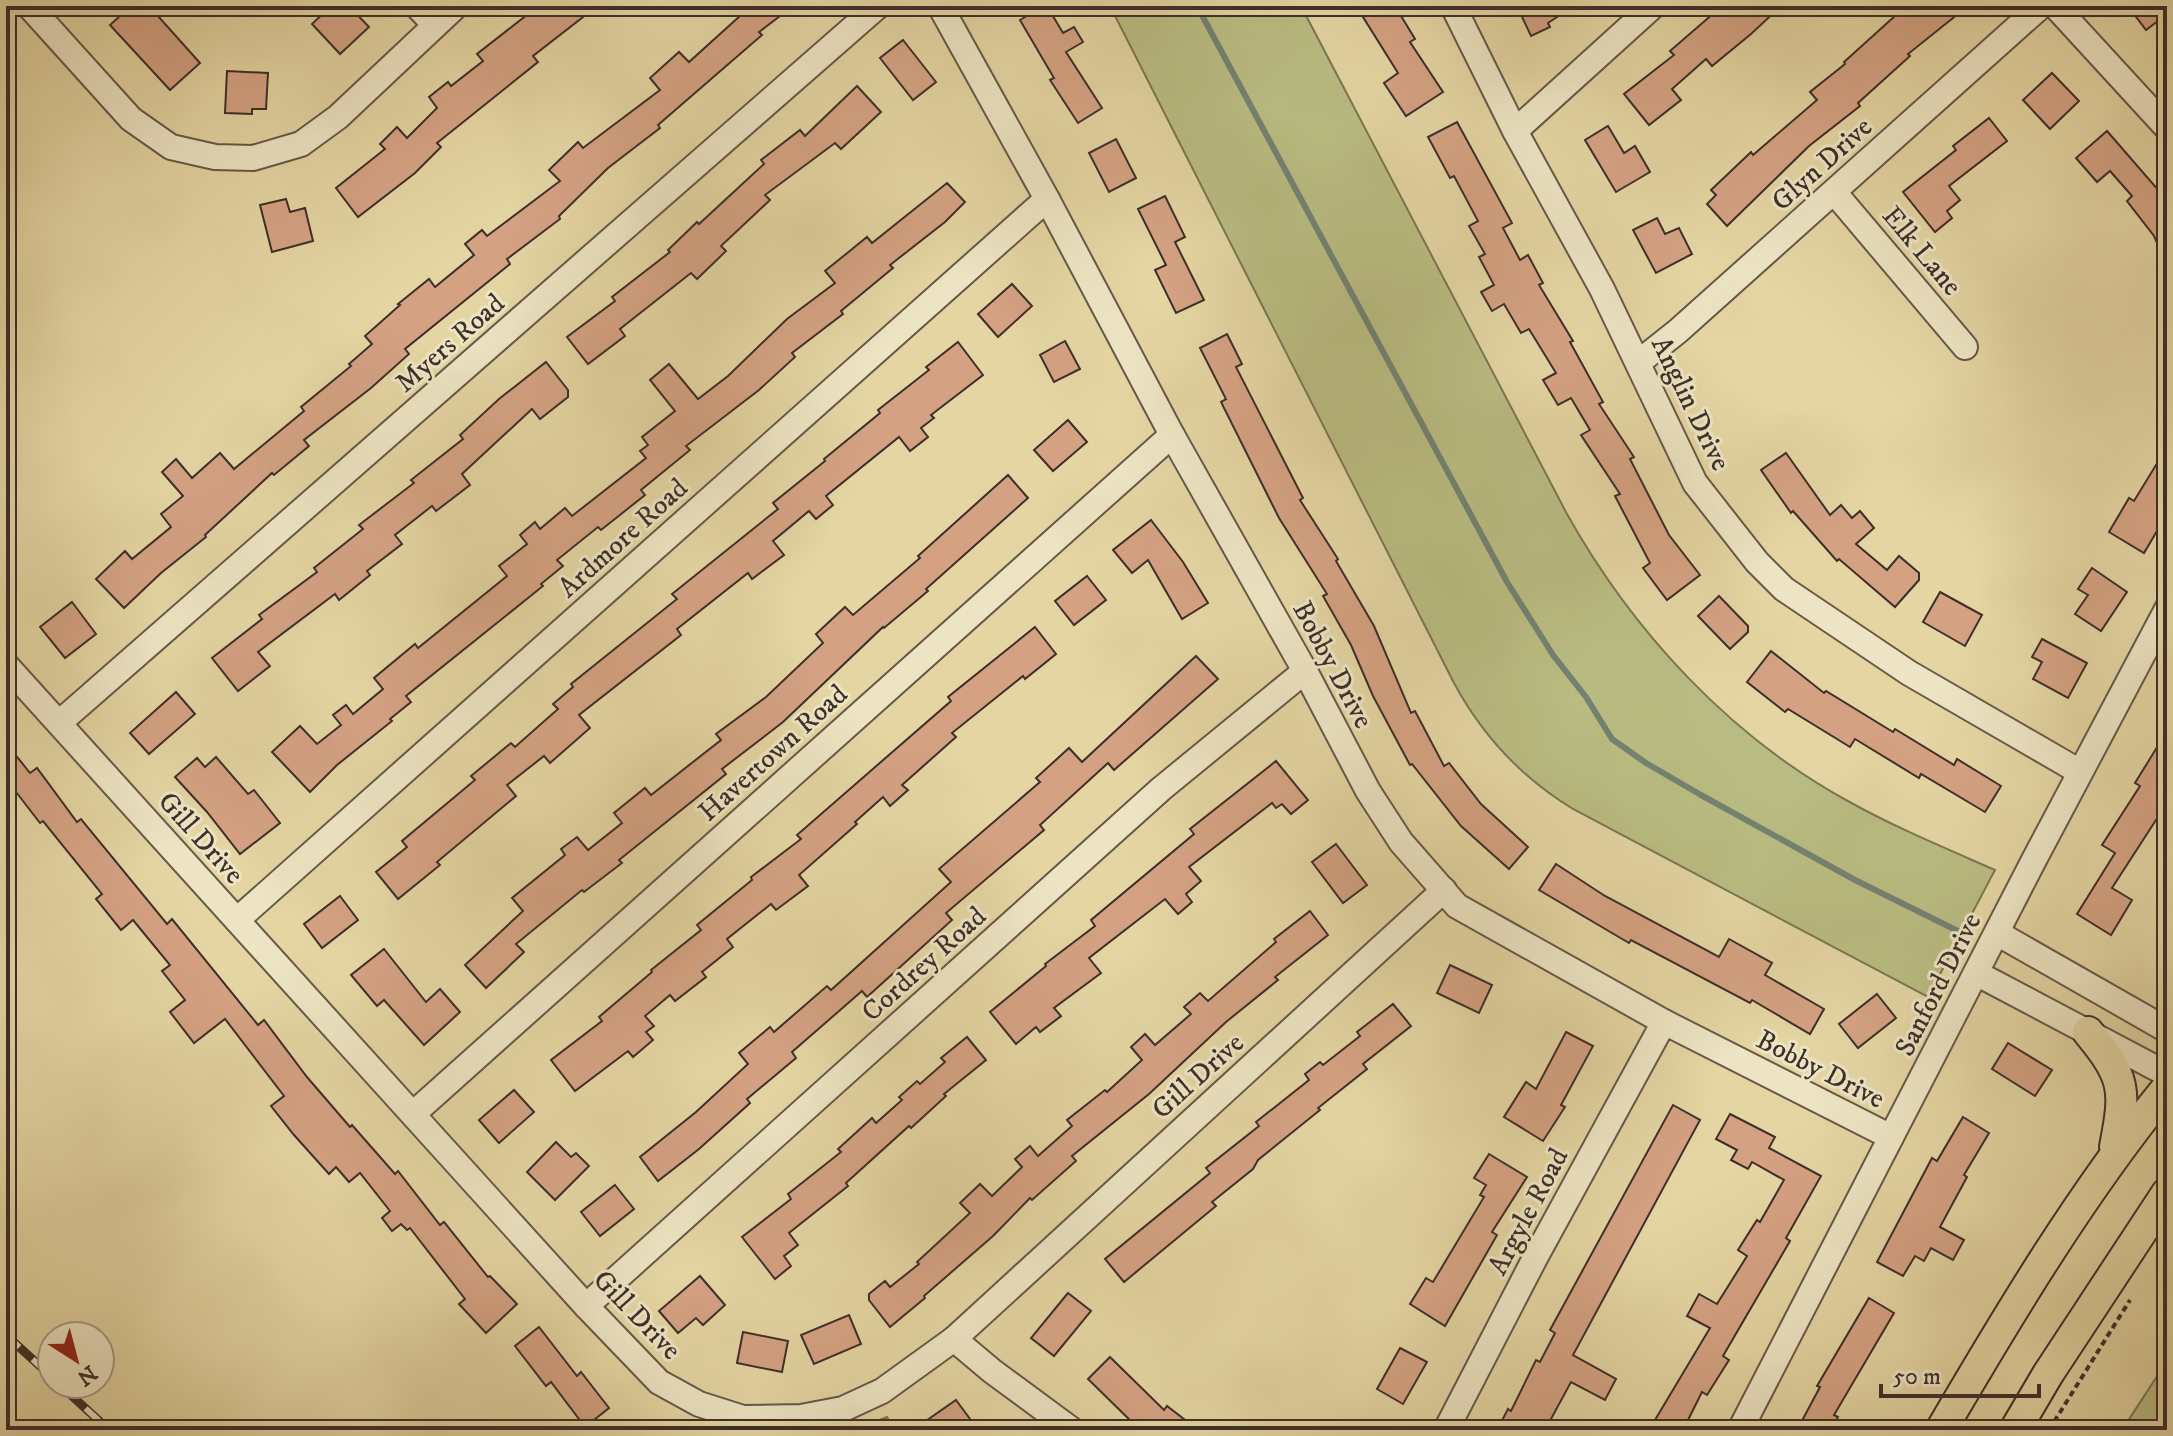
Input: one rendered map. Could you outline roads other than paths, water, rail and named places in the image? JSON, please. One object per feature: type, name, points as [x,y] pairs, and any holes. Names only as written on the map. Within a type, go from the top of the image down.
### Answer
[{"type":"main road","points":[[2088,1032],[2116,1070],[2123,1090],[2113,1160]]},
{"type":"main road","points":[[1941,1430],[1997,1334],[2135,1127],[2167,1088]]},
{"type":"main road","points":[[2015,1430],[2048,1374],[2167,1193]]},
{"type":"street","points":[[29,6],[131,119],[171,147],[215,157],[253,158],[301,144],[338,117],[456,6]]},
{"type":"street","points":[[417,6],[435,25]]},
{"type":"street","name":"Myers Road","points":[[59,723],[878,6]]},
{"type":"street","name":"Bobby Drive","points":[[940,6],[1368,791],[1401,842],[1457,906],[1664,1022],[1891,1137]]},
{"type":"street","name":"Anglin Drive","points":[[1453,6],[1515,131],[1602,289],[1695,483],[1757,562],[1784,589],[1909,673],[2080,772]]},
{"type":"street","points":[[1515,131],[1653,6]]},
{"type":"street","name":"Glyn Drive","points":[[1639,362],[1678,331],[2041,6]]},
{"type":"street","points":[[2055,6],[2167,128]]},
{"type":"street","name":"Elk Lane","points":[[1834,192],[1965,347]]},
{"type":"street","name":"Ardmore Road","points":[[237,920],[1047,199]]},
{"type":"street","name":"Havertown Road","points":[[413,1114],[1172,435]]},
{"type":"street","name":"Sanford Drive","points":[[1740,1430],[2167,609]]},
{"type":"street","name":"Gill Drive","points":[[6,665],[586,1306],[659,1382],[699,1404],[743,1418],[801,1417],[843,1409],[882,1391],[954,1339],[1444,890]]},
{"type":"street","name":"Cordrey Road","points":[[586,1306],[1149,800],[1305,671]]},
{"type":"street","points":[[1997,933],[2167,1030]]},
{"type":"street","points":[[1976,973],[2167,1074]]},
{"type":"street","name":"Argyle Road","points":[[1446,1430],[1535,1258],[1664,1022]]},
{"type":"street","points":[[954,1339],[1072,1430]]},
{"type":"waterway","points":[[1197,6],[1507,582],[1612,739],[1701,795],[1855,880],[1962,933]]},
{"type":"railway","points":[[6,1335],[36,1362]]},
{"type":"railway","points":[[76,1400],[109,1430]]}]
